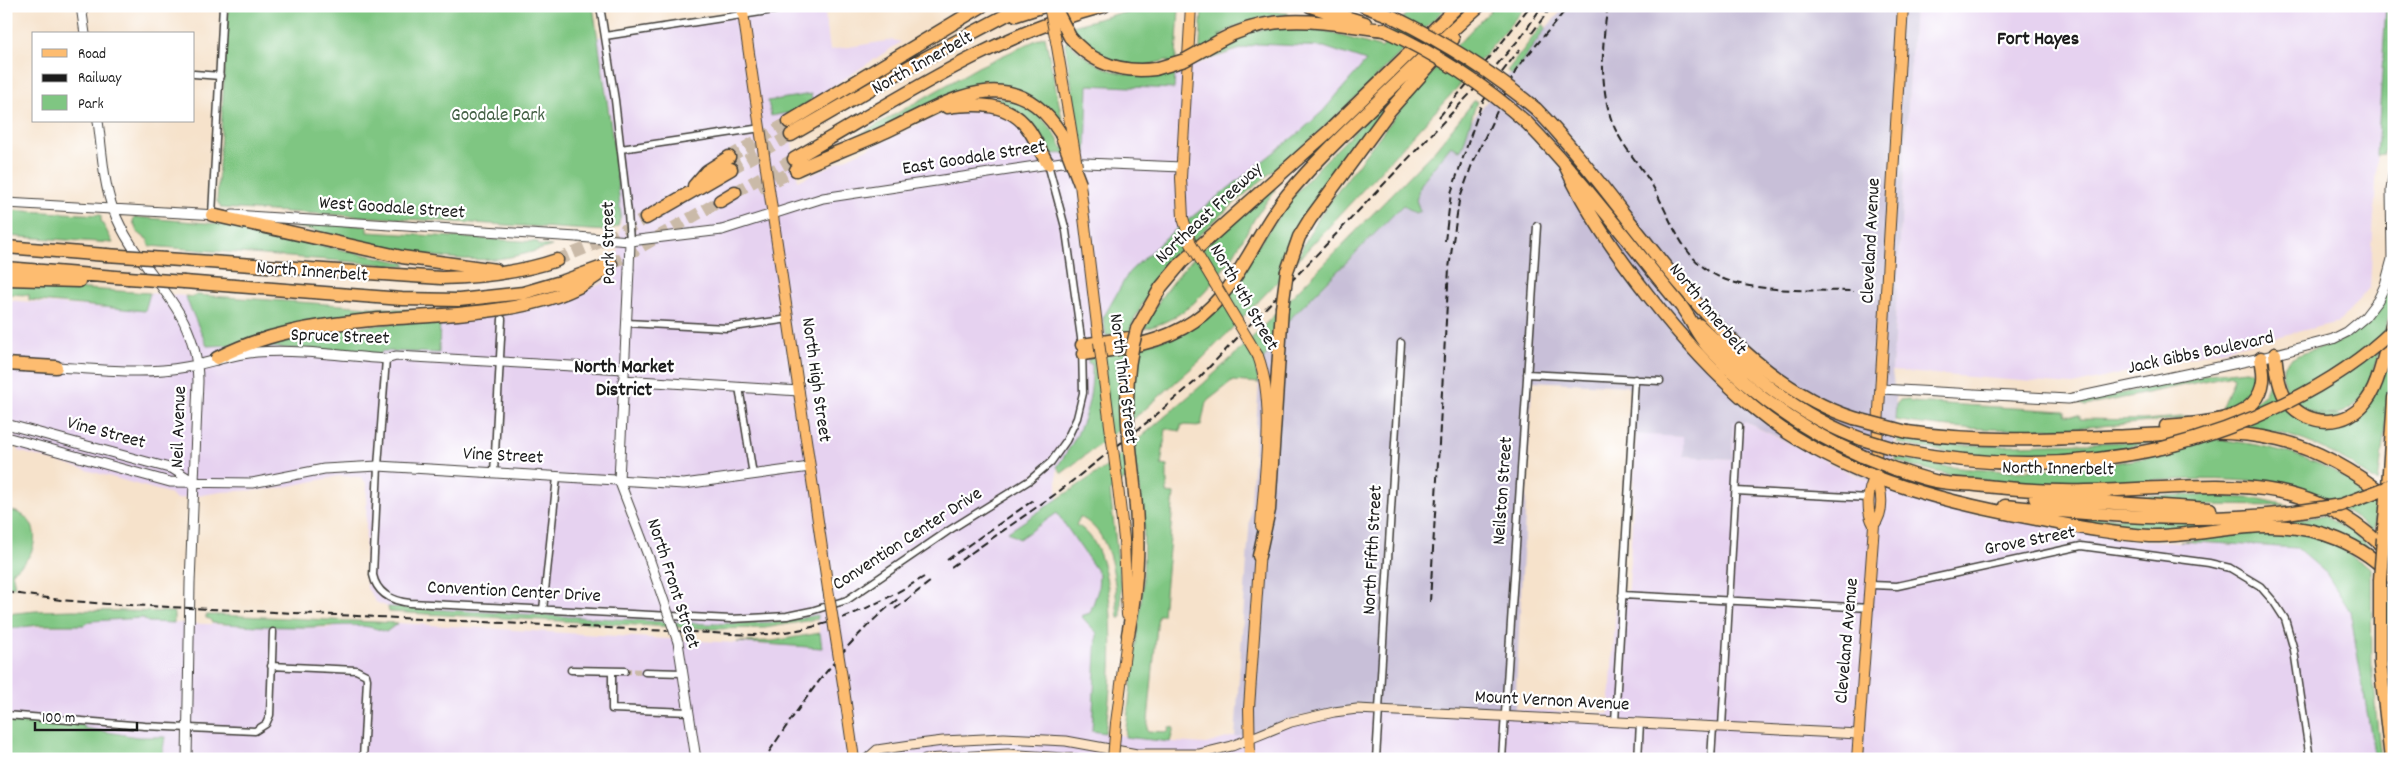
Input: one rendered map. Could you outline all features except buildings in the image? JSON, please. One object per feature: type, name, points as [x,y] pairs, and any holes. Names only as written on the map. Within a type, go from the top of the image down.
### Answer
[{"type":"highway","points":[[885,62],[965,6]]},
{"type":"highway","points":[[789,122],[885,62],[982,6]]},
{"type":"highway","name":"North Innerbelt","points":[[791,135],[1023,6]]},
{"type":"highway","name":"North Innerbelt","points":[[981,28],[1044,6]]},
{"type":"highway","points":[[1054,6],[1070,37],[1082,50],[1097,61],[1117,69],[1138,71],[1155,70],[1185,60],[1218,41],[1248,27],[1273,22],[1313,22],[1384,30]]},
{"type":"highway","name":"North Innerbelt","points":[[921,115],[795,164],[977,55],[1049,22],[1104,6]]},
{"type":"highway","name":"North Innerbelt","points":[[1310,6],[1344,15],[1384,30],[1464,72],[1496,96],[1527,123],[1565,165],[1683,309],[1696,332],[1708,347],[1753,390],[1796,422],[1853,452],[1935,482],[2046,491],[2103,491],[2222,486],[2274,490],[2312,500],[2339,513],[2376,540],[2394,558]]},
{"type":"highway","name":"North Innerbelt","points":[[1364,6],[1393,17],[1432,36],[1479,64],[1536,110],[1566,141],[1673,274],[1742,351],[1791,388],[1854,418],[1907,432],[1966,439],[2235,432],[2279,440],[2334,462],[2377,488],[2390,506]]},
{"type":"highway","name":"Northeast Freeway","points":[[1128,635],[1136,592],[1138,516],[1127,417],[1126,385],[1132,346],[1137,329],[1161,287],[1182,262],[1329,131],[1458,6]]},
{"type":"highway","points":[[1082,350],[1114,350],[1161,338],[1181,329],[1209,308],[1223,293],[1266,226],[1302,178],[1436,44],[1479,6]]},
{"type":"highway","points":[[1259,556],[1268,510],[1282,308],[1287,271],[1299,237],[1354,158],[1408,88],[1484,6]]},
{"type":"highway","points":[[921,115],[945,102],[981,91],[1014,94],[1038,108],[1056,126],[1080,184]]},
{"type":"highway","points":[[921,115],[960,105],[975,104],[1000,108],[1012,113],[1028,128],[1048,164]]},
{"type":"highway","points":[[1082,350],[1159,331],[1174,324],[1200,306],[1218,287],[1272,202],[1329,131]]},
{"type":"highway","points":[[646,218],[684,197],[730,163]]},
{"type":"highway","points":[[1565,165],[1579,196],[1621,259],[1676,330],[1752,406],[1806,443],[1875,477],[1934,497],[1998,512],[2131,534],[2169,536],[2268,526],[2321,533],[2355,548],[2394,579]]},
{"type":"highway","points":[[720,202],[735,195]]},
{"type":"highway","points":[[212,215],[431,262],[513,272]]},
{"type":"highway","name":"North Innerbelt","points":[[6,247],[423,278],[483,277],[513,272],[557,260]]},
{"type":"highway","name":"North Innerbelt","points":[[6,268],[402,299],[459,300],[523,293],[611,264],[591,281],[535,302],[490,310],[319,326],[261,339],[217,358]]},
{"type":"highway","points":[[6,278],[64,282],[128,278]]},
{"type":"highway","points":[[1683,309],[1750,373],[1776,393],[1800,410],[1853,436],[1906,452],[1960,460],[2044,464],[2106,459],[2162,448],[2220,431],[2277,407],[2343,368],[2394,329]]},
{"type":"highway","points":[[2275,354],[2280,385],[2287,401],[2296,410],[2318,421],[2342,419],[2353,414],[2368,399],[2374,387],[2394,316]]},
{"type":"highway","points":[[2097,437],[2152,427],[2221,420],[2232,416],[2245,409],[2260,392],[2264,377],[2261,358]]},
{"type":"highway","points":[[6,364],[56,367]]},
{"type":"highway","points":[[2391,759],[2380,663],[2380,580],[2383,538],[2390,506],[2394,398]]},
{"type":"highway","points":[[2391,485],[2394,458]]},
{"type":"highway","points":[[1935,482],[1986,494],[2015,497],[2287,513]]},
{"type":"highway","points":[[1934,497],[2045,510],[2139,515],[2253,517],[2341,505],[2391,485]]},
{"type":"main road","name":"North Third Street","points":[[1049,6],[1080,184],[1124,539],[1128,635],[1113,759]]},
{"type":"main road","name":"North 4th Street","points":[[1191,6],[1180,196],[1183,218],[1192,244],[1258,356],[1267,387],[1268,417],[1249,739],[1250,759]]},
{"type":"main road","name":"Cleveland Avenue","points":[[1857,759],[1870,608],[1874,525],[1869,517],[1869,498],[1870,486],[1875,477],[1903,6]]},
{"type":"main road","name":"North High Street","points":[[743,11],[854,759]]},
{"type":"main road","name":"Cleveland Avenue","points":[[1874,525],[1880,518],[1881,488],[1875,477]]},
{"type":"main road","name":"Mount Vernon Avenue","points":[[867,759],[877,750],[912,744],[943,740],[1004,738],[1066,741],[1154,757],[1200,754],[1232,746],[1291,722],[1313,716],[1356,709],[1858,734]]},
{"type":"main road","points":[[925,759],[1008,754],[1077,759]]},
{"type":"street","points":[[81,6],[85,32]]},
{"type":"street","points":[[212,215],[223,6]]},
{"type":"street","name":"Park Street","points":[[600,6],[621,149],[630,241],[619,480]]},
{"type":"street","points":[[605,36],[743,11],[800,6]]},
{"type":"street","points":[[195,74],[220,76]]},
{"type":"street","name":"Neil Avenue","points":[[98,122],[113,209],[133,247],[184,318],[198,364],[187,759]]},
{"type":"street","points":[[621,149],[761,128]]},
{"type":"street","name":"East Goodale Street","points":[[773,213],[823,198],[1048,164],[1077,161],[1182,167]]},
{"type":"street","name":"Convention Center Drive","points":[[386,359],[372,575],[374,581],[384,594],[396,601],[410,603],[731,620],[759,619],[811,611],[847,600],[948,531],[1030,480],[1051,462],[1066,440],[1080,408],[1083,393],[1082,350],[1064,219],[1048,164]]},
{"type":"street","name":"Jack Gibbs Boulevard","points":[[1881,389],[2068,399],[2261,358],[2333,340],[2360,322],[2378,300],[2388,277],[2392,259],[2391,190],[2394,168]]},
{"type":"street","name":"West Goodale Street","points":[[6,203],[630,241],[722,230],[773,213]]},
{"type":"street","name":"Neilston Street","points":[[1502,759],[1537,226]]},
{"type":"street","points":[[494,473],[502,319]]},
{"type":"street","points":[[626,323],[732,328],[789,319]]},
{"type":"street","name":"North Fifth Street","points":[[1376,759],[1401,343]]},
{"type":"street","name":"Spruce Street","points":[[56,367],[142,371],[188,367],[217,358],[273,352],[386,359],[396,356],[624,369]]},
{"type":"street","points":[[1526,374],[1660,381]]},
{"type":"street","points":[[1615,722],[1635,379]]},
{"type":"street","points":[[624,380],[799,391]]},
{"type":"street","points":[[739,387],[753,475]]},
{"type":"street","name":"Vine Street","points":[[6,424],[173,469],[194,482]]},
{"type":"street","points":[[1711,759],[1717,727],[1729,601],[1739,426]]},
{"type":"street","name":"Vine Street","points":[[6,437],[170,482],[252,483],[331,468],[378,466],[698,483],[810,467]]},
{"type":"street","points":[[542,610],[557,477]]},
{"type":"street","name":"North Front Street","points":[[619,480],[678,642],[696,759]]},
{"type":"street","points":[[1736,490],[1869,498]]},
{"type":"street","name":"Grove Street","points":[[1871,585],[1897,586],[2081,546],[2209,563],[2230,568],[2252,580],[2274,602],[2288,627],[2294,650],[2310,759]]},
{"type":"street","points":[[1622,595],[1870,608]]},
{"type":"street","points":[[6,715],[251,732],[263,727],[270,715],[273,632]]},
{"type":"street","points":[[272,666],[356,670],[366,675],[363,759]]},
{"type":"street","points":[[571,670],[625,671]]},
{"type":"street","points":[[612,672],[612,709],[689,712]]},
{"type":"street","points":[[645,672],[683,673]]},
{"type":"street","points":[[1638,759],[1640,723]]},
{"type":"shaded area","points":[[744,6],[824,6],[830,50],[893,40],[901,42],[812,100],[811,94],[771,116],[787,113],[798,181],[935,117],[955,112],[979,110],[1001,113],[1018,125],[1029,136],[1032,148],[1051,154],[1086,153],[1088,85],[1173,89],[1175,72],[1257,44],[1324,47],[1367,61],[1323,111],[1301,131],[1169,235],[1106,336],[1092,363],[1090,400],[1085,420],[1072,445],[1057,467],[1057,513],[1099,574],[1098,590],[1090,614],[1081,616],[1097,633],[1093,731],[1158,741],[1206,744],[1331,709],[1498,715],[1515,709],[1609,714],[1617,591],[1628,592],[1629,588],[1636,434],[1683,437],[1683,456],[1732,459],[1733,422],[1745,422],[1855,475],[1898,493],[1973,514],[2126,539],[2297,548],[2326,573],[2350,611],[2375,759],[6,759],[6,629],[19,627],[84,625],[91,621],[144,618],[148,622],[328,628],[341,625],[371,626],[386,632],[398,623],[822,648],[817,615],[779,622],[708,624],[388,607],[376,602],[367,588],[365,568],[367,484],[361,477],[339,476],[275,489],[221,492],[176,499],[168,493],[19,451],[7,417],[11,366],[6,359],[6,300],[145,311],[150,293],[185,296],[207,346],[261,344],[264,347],[381,354],[382,351],[439,353],[440,320],[503,315],[534,309],[565,300],[616,277],[621,219],[617,177],[620,163],[615,148],[598,37],[745,15]]},
{"type":"shaded area","points":[[1566,6],[1914,6],[1892,371],[1896,402],[1891,490],[1745,422],[1733,422],[1732,459],[1683,456],[1683,437],[1627,434],[1630,390],[1626,386],[1532,381],[1515,709],[1498,715],[1361,707],[1304,715],[1235,737],[1259,383],[1256,372],[1288,321],[1403,205],[1546,28]]},
{"type":"shaded area","points":[[1914,6],[2386,6],[2370,287],[2339,322],[2073,385],[1892,371]]},
{"type":"green space","name":"Goodale Park","points":[[228,6],[593,6],[614,148],[620,163],[617,177],[621,215],[618,226],[607,231],[221,208],[217,201]]},
{"type":"green space","points":[[1396,6],[1448,6],[1312,138],[1208,226],[1162,277],[1143,304],[1129,332],[1106,336],[1103,318],[1129,272],[1169,235],[1301,131],[1323,111],[1366,61],[1324,47],[1257,44],[1199,62],[1202,7],[1237,7],[1288,13],[1288,15],[1251,21],[1234,27],[1218,36],[1287,26],[1315,28],[1382,48],[1407,12]]},
{"type":"green space","points":[[1495,6],[1526,6],[1457,88],[1297,261],[1308,237],[1322,214],[1370,149],[1439,65]]},
{"type":"green space","points":[[2386,6],[2394,6],[2394,131],[2388,149],[2384,151],[2384,154],[2377,155]]},
{"type":"green space","points":[[1168,8],[1179,9],[1174,89],[1088,85],[1086,153],[1048,154],[1036,130],[1020,115],[997,102],[977,100],[991,97],[1018,102],[1036,113],[1044,121],[1062,148],[1082,150],[1065,43],[1068,41],[1078,51],[1101,66],[1127,74],[1154,74],[1168,71],[1168,60],[1142,66],[1108,60],[1090,50],[1075,36],[1069,27],[1116,14]]},
{"type":"green space","points":[[1543,24],[1546,28],[1512,75],[1507,71]]},
{"type":"green space","points":[[1045,36],[1063,129],[1003,88],[852,139],[978,67]]},
{"type":"green space","points":[[811,94],[812,100],[788,115],[787,113],[771,116],[768,101]]},
{"type":"green space","points":[[1386,100],[1390,103],[1343,163],[1300,225],[1284,261],[1279,280],[1203,358],[1143,411],[1062,473],[1057,467],[1073,442],[1088,406],[1092,364],[1088,364],[1088,359],[1184,334],[1259,244],[1294,195]]},
{"type":"green space","points":[[1474,101],[1477,101],[1462,149],[1459,150],[1451,146],[1420,184],[1416,200],[1420,211],[1415,213],[1403,205],[1288,321],[1256,371],[1259,383],[1233,381],[1206,402],[1201,426],[1181,425],[1181,431],[1166,429],[1161,465],[1167,466],[1167,493],[1174,494],[1163,615],[1158,615],[1147,731],[1168,732],[1169,727],[1174,728],[1170,742],[1125,737],[1143,584],[1144,526],[1137,469],[1110,491],[1121,588],[1121,618],[1118,618],[1114,576],[1107,548],[1092,525],[1080,517],[1076,525],[1091,538],[1102,560],[1108,588],[1111,620],[1112,653],[1105,733],[1092,731],[1097,633],[1081,616],[1090,613],[1098,590],[1099,574],[1057,513],[1019,539],[1008,532],[1106,467],[1242,348],[1434,151]]},
{"type":"green space","points":[[1273,187],[1275,190],[1255,218],[1227,266],[1225,266],[1200,297],[1181,313],[1169,320],[1144,329],[1168,287],[1200,251]]},
{"type":"green space","points":[[6,210],[101,215],[101,220],[113,243],[6,236]]},
{"type":"green space","points":[[135,217],[218,224],[405,263],[405,266],[149,246],[148,240],[137,232],[133,221]]},
{"type":"green space","points":[[289,222],[367,226],[367,232],[538,242],[538,245],[552,246],[496,259],[446,258],[365,243],[288,225]]},
{"type":"green space","points":[[2394,273],[2394,296],[2384,339],[2368,385],[2361,397],[2355,405],[2344,412],[2332,415],[2307,410],[2288,394],[2283,382],[2285,364],[2304,353],[2340,341],[2361,327],[2382,302]]},
{"type":"green space","points":[[6,284],[150,293],[145,311],[29,300],[29,295],[6,294]]},
{"type":"green space","points":[[197,295],[414,310],[415,312],[233,345],[207,346],[185,296],[193,297]]},
{"type":"green space","points":[[440,320],[439,353],[382,351],[381,354],[264,347],[261,344],[327,331],[372,325]]},
{"type":"green space","points":[[2394,332],[2394,358],[2378,483],[2340,458],[2305,441],[2268,431],[2223,424],[2265,393],[2269,383],[2270,365],[2289,410],[2354,418]]},
{"type":"green space","points":[[2246,370],[2252,372],[2257,382],[2249,397],[2238,407],[2220,414],[2234,378],[2232,375],[2085,406],[2078,403],[2208,374]]},
{"type":"green space","points":[[1908,399],[1911,402],[2065,411],[2065,415],[2080,416],[2080,419],[2143,420],[2219,414],[2207,417],[2051,429],[1972,428],[1895,420],[1896,405],[1900,400]]},
{"type":"green space","points":[[1898,438],[1979,446],[2159,441],[2082,454],[2003,458],[1963,455],[1923,448],[1897,443]]},
{"type":"green space","points":[[2215,439],[2280,450],[2340,474],[2376,500],[2373,532],[2351,515],[2326,500],[2280,485],[2217,479],[2056,485],[2015,484],[1955,476],[1896,461],[1896,457],[1930,464],[1997,470],[2065,469],[2166,454],[2164,440]]},
{"type":"green space","points":[[2228,494],[2229,497],[2260,499],[2292,506],[2200,505],[2108,497]]},
{"type":"green space","points":[[6,510],[18,513],[27,519],[33,527],[33,546],[29,556],[12,571],[15,587],[6,586]]},
{"type":"green space","points":[[2044,515],[2255,522],[2176,532],[2138,531]]},
{"type":"green space","points":[[2324,516],[2353,533],[2374,550],[2372,553],[2292,523],[2293,520]]},
{"type":"green space","points":[[2260,532],[2306,534],[2343,547],[2342,550],[2371,568],[2372,676],[2381,759],[2375,759],[2350,611],[2326,573],[2297,548],[2180,541]]},
{"type":"green space","points":[[2387,583],[2394,592],[2394,708],[2385,622]]},
{"type":"green space","points":[[388,607],[708,624],[779,622],[817,615],[818,619],[765,628],[713,629],[389,612]]},
{"type":"green space","points":[[73,610],[174,612],[174,623],[148,622],[143,618],[91,621],[84,625],[38,625],[6,629],[6,614]]},
{"type":"green space","points":[[206,615],[398,623],[386,632],[375,628],[353,625],[287,627],[212,623],[210,619],[206,618]]},
{"type":"green space","points":[[820,633],[822,648],[737,642],[773,641]]},
{"type":"green space","points":[[6,720],[84,725],[84,728],[137,737],[165,737],[164,759],[6,759]]},
{"type":"tunnel","points":[[729,157],[789,122]]},
{"type":"tunnel","points":[[731,169],[791,135]]},
{"type":"tunnel","points":[[735,192],[794,159]]},
{"type":"tunnel","points":[[759,188],[796,170]]},
{"type":"tunnel","points":[[611,264],[720,201]]},
{"type":"tunnel","points":[[557,260],[612,237],[646,218]]},
{"type":"tunnel","points":[[625,671],[645,672]]},
{"type":"railway","points":[[1439,117],[1496,50],[1530,6]]},
{"type":"railway","points":[[951,567],[1057,493],[1150,420],[1197,380],[1487,76],[1522,36],[1542,6]]},
{"type":"railway","points":[[1532,33],[1552,6]]},
{"type":"railway","points":[[1430,602],[1449,268],[1459,201],[1471,167],[1517,68],[1569,6]]},
{"type":"railway","points":[[1608,6],[1603,45],[1603,73],[1606,99],[1612,122],[1657,193],[1677,234],[1694,258],[1705,269],[1719,277],[1749,286],[1785,290],[1854,291]]},
{"type":"railway","points":[[1445,241],[1451,193],[1481,105],[1496,80],[1520,49]]},
{"type":"railway","points":[[947,560],[1035,499]]},
{"type":"railway","points":[[6,592],[107,604],[754,635],[802,629],[843,618],[863,610],[924,577]]},
{"type":"railway","points":[[895,609],[931,581]]},
{"type":"railway","points":[[769,752],[798,710],[844,651],[861,632],[899,598]]},
{"type":"district","name":"Fort Hayes","points":[[2038,40]]},
{"type":"district","name":"North Market District","points":[[624,380]]}]
